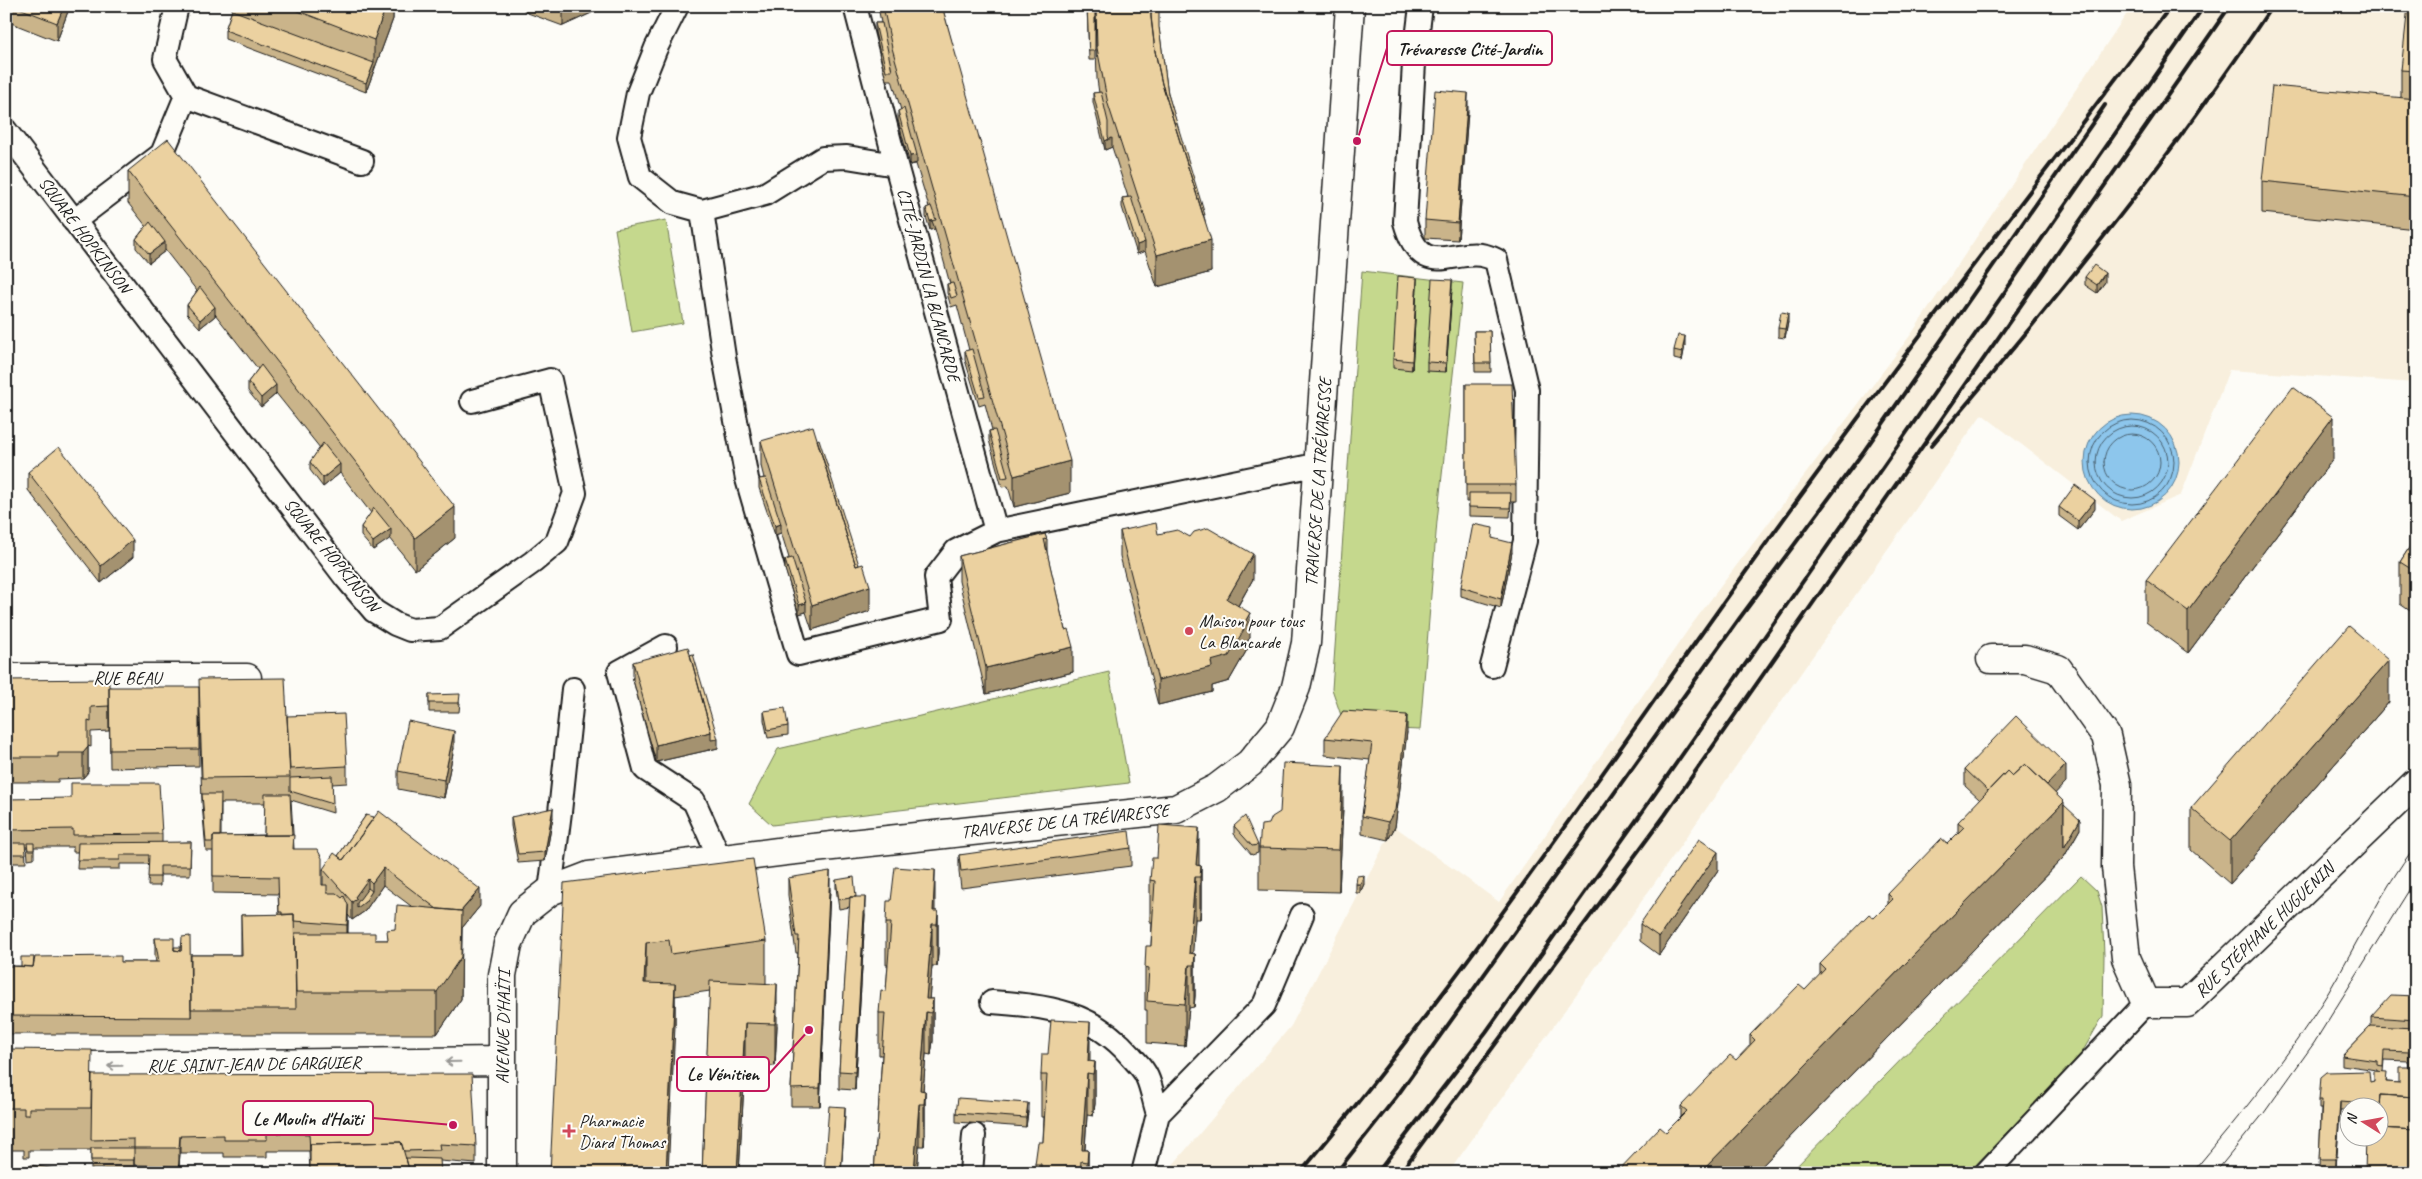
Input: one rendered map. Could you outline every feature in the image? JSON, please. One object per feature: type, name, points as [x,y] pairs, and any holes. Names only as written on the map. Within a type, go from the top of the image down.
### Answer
[{"type":"street","name":"TRAVERSE DE LA TRÉVARESSE","points":[[550,891],[589,876],[720,859],[1176,809],[1217,788],[1250,762],[1280,727],[1296,687],[1306,644],[1320,464],[1350,6]]},
{"type":"street","points":[[1992,659],[2025,659],[2058,668],[2106,736],[2117,785],[2116,867],[2126,958],[2146,1003]]},
{"type":"street","name":"RUE BEAU","points":[[6,678],[247,678]]},
{"type":"street","name":"RUE STÉPHANE HUGUENIN","points":[[2146,1003],[2188,1003],[2416,783]]},
{"type":"street","name":"AVENUE D'HAÏTI","points":[[502,1173],[502,975],[508,944],[522,913],[550,891]]},
{"type":"street","name":"RUE SAINT-JEAN DE GARGUIER","points":[[6,1067],[502,1061]]},
{"type":"lane","points":[[176,6],[165,59],[186,96],[362,161]]},
{"type":"lane","points":[[676,6],[656,48],[638,93],[629,137],[640,177],[673,203],[702,211],[724,357],[747,480],[798,654],[941,620],[936,577],[956,551],[996,531],[1320,464]]},
{"type":"lane","points":[[855,6],[896,165]]},
{"type":"lane","points":[[1421,6],[1414,63],[1405,222],[1410,241],[1418,252],[1437,259],[1486,255],[1496,260],[1526,390],[1525,541],[1492,666]]},
{"type":"lane","points":[[74,220],[162,154],[186,96]]},
{"type":"lane","name":"SQUARE HOPKINSON","points":[[6,131],[346,578],[374,611],[395,624],[410,630],[440,628],[534,562],[557,542],[575,492],[550,380],[472,400]]},
{"type":"lane","name":"CITÉ-JARDIN LA BLANCARDE","points":[[702,211],[765,194],[823,158],[847,157],[896,165],[996,531]]},
{"type":"lane","points":[[666,646],[619,672],[645,769],[694,801],[720,859]]},
{"type":"lane","points":[[550,891],[573,689]]},
{"type":"lane","points":[[1143,1173],[1158,1114],[1264,1005],[1302,915]]},
{"type":"lane","points":[[992,1002],[1035,1006],[1066,1013],[1099,1028],[1118,1041],[1147,1075],[1158,1114]]},
{"type":"lane","points":[[1986,1173],[2146,1003]]},
{"type":"lane","points":[[971,1173],[974,1135]]},
{"type":"shaded area","points":[[2132,6],[2416,6],[2415,383],[2229,370],[2181,495],[2121,521],[1982,414],[1588,978],[1448,1173],[1166,1173],[1291,1026],[1394,826],[1499,902],[1690,627],[1912,333]]},
{"type":"green space","points":[[666,220],[683,323],[632,332],[615,229]]},
{"type":"green space","points":[[1362,271],[1463,283],[1437,521],[1420,730],[1345,727],[1332,689]]},
{"type":"green space","points":[[1109,672],[1129,783],[772,825],[749,804],[778,749]]},
{"type":"green space","points":[[2081,876],[2097,891],[2102,907],[2104,955],[2103,1016],[2080,1056],[1968,1173],[1790,1173]]},
{"type":"water","points":[[2132,415],[2150,419],[2165,429],[2175,444],[2179,462],[2175,480],[2165,495],[2150,505],[2132,509],[2114,505],[2099,495],[2089,480],[2085,462],[2089,444],[2099,429],[2114,419]]},
{"type":"building","points":[[14,6],[64,6],[57,23]]},
{"type":"building","points":[[285,6],[386,6],[374,40]]},
{"type":"building","points":[[883,6],[943,6],[1070,461],[1014,476],[892,48]]},
{"type":"building","points":[[1087,6],[1095,6],[1095,51],[1089,51]]},
{"type":"building","points":[[1096,6],[1151,6],[1155,51],[1162,84],[1211,240],[1157,255],[1108,104],[1097,48]]},
{"type":"building","points":[[1151,6],[1159,6],[1159,27],[1168,94],[1205,215],[1203,215],[1162,84],[1155,51]]},
{"type":"building","points":[[2408,6],[2416,6],[2416,71],[2401,70]]},
{"type":"building","points":[[232,10],[374,63],[366,83],[225,30]]},
{"type":"building","points":[[875,23],[882,23],[892,71],[886,71]]},
{"type":"building","points":[[2272,86],[2416,99],[2416,197],[2262,181]]},
{"type":"building","points":[[1435,90],[1468,93],[1458,223],[1425,220]]},
{"type":"building","points":[[1101,92],[1108,122],[1109,139],[1105,141],[1093,93]]},
{"type":"building","points":[[904,108],[917,155],[910,156],[898,111]]},
{"type":"building","points":[[168,139],[455,507],[415,538],[128,171]]},
{"type":"building","points":[[1131,197],[1145,242],[1137,245],[1122,198]]},
{"type":"building","points":[[931,206],[936,220],[930,221],[926,208]]},
{"type":"building","points":[[150,222],[165,242],[149,254],[136,239]]},
{"type":"building","points":[[2094,265],[2105,273],[2097,285],[2085,277]]},
{"type":"building","points":[[1398,276],[1417,278],[1412,361],[1393,359]]},
{"type":"building","points":[[1432,279],[1452,280],[1446,363],[1427,362]]},
{"type":"building","points":[[953,283],[957,296],[951,298],[947,284]]},
{"type":"building","points":[[200,287],[215,307],[200,320],[187,305]]},
{"type":"building","points":[[1781,312],[1788,313],[1785,329],[1778,328]]},
{"type":"building","points":[[1474,331],[1490,331],[1491,363],[1475,363]]},
{"type":"building","points":[[1678,335],[1685,336],[1682,352],[1674,350]]},
{"type":"building","points":[[972,349],[985,396],[979,397],[965,351]]},
{"type":"building","points":[[261,365],[276,385],[261,398],[248,382]]},
{"type":"building","points":[[1466,384],[1512,384],[1516,485],[1466,485]]},
{"type":"building","points":[[2293,387],[2333,417],[2188,611],[2146,580]]},
{"type":"building","points":[[813,426],[856,566],[863,564],[870,586],[812,605],[761,441]]},
{"type":"building","points":[[995,430],[1008,477],[1002,478],[989,431]]},
{"type":"building","points":[[819,439],[859,565],[856,566],[817,440]]},
{"type":"building","points":[[323,443],[340,464],[323,478],[310,462]]},
{"type":"building","points":[[59,447],[133,540],[101,566],[28,472]]},
{"type":"building","points":[[766,478],[781,524],[775,526],[759,479]]},
{"type":"building","points":[[2075,485],[2095,500],[2078,521],[2059,507]]},
{"type":"building","points":[[1469,493],[1511,493],[1510,508],[1469,507]]},
{"type":"building","points":[[374,508],[391,529],[373,542],[361,527]]},
{"type":"building","name":"Maison pour tous La Blancarde","points":[[1156,523],[1158,534],[1177,530],[1190,537],[1194,532],[1208,528],[1253,554],[1227,599],[1250,613],[1246,620],[1248,622],[1229,656],[1211,661],[1212,667],[1158,680],[1120,531]]},
{"type":"building","points":[[1473,524],[1493,528],[1492,538],[1512,543],[1501,599],[1461,587]]},
{"type":"building","points":[[1045,534],[1047,540],[1044,539],[1065,630],[1068,629],[1073,647],[986,668],[959,556]]},
{"type":"building","points":[[2416,537],[2416,572],[2400,562]]},
{"type":"building","points":[[792,558],[806,603],[799,605],[785,560]]},
{"type":"building","points":[[2349,626],[2389,660],[2230,841],[2191,808]]},
{"type":"building","points":[[688,647],[711,732],[656,745],[633,662]]},
{"type":"building","points":[[693,654],[718,739],[711,740],[711,732],[690,655]]},
{"type":"building","points":[[285,678],[290,777],[202,778],[199,679]]},
{"type":"building","points":[[109,679],[109,706],[91,707],[91,722],[88,721],[88,747],[83,753],[58,753],[58,757],[10,757],[10,753],[6,753],[6,680]]},
{"type":"building","points":[[109,687],[199,687],[199,749],[110,750]]},
{"type":"building","points":[[460,694],[459,703],[429,703],[429,695]]},
{"type":"building","points":[[785,708],[788,726],[768,730],[764,711]]},
{"type":"building","points":[[1343,711],[1407,715],[1395,810],[1388,822],[1362,816],[1372,743],[1325,738]]},
{"type":"building","points":[[344,714],[347,766],[290,769],[287,716]]},
{"type":"building","points":[[2016,716],[2066,765],[2047,785],[2025,764],[2012,776],[2007,771],[1988,791],[1965,769]]},
{"type":"building","points":[[408,721],[454,731],[444,780],[398,771]]},
{"type":"building","points":[[1283,763],[1343,766],[1339,850],[1259,848],[1261,825],[1269,824],[1272,817],[1280,812]]},
{"type":"building","points":[[2025,764],[2064,802],[1700,1173],[1616,1173],[1660,1127],[1666,1132],[1687,1111],[1681,1106],[1730,1055],[1736,1060],[1755,1040],[1750,1035],[1799,985],[1805,990],[1825,969],[1820,964],[1869,914],[1874,918],[1893,899],[1888,894],[1941,839],[1947,844],[1964,827],[1958,822],[2007,771],[2012,776]]},
{"type":"building","points":[[332,776],[333,804],[290,791],[290,778]]},
{"type":"building","points":[[71,783],[159,783],[162,834],[73,835],[73,829],[6,830],[6,799],[71,798]]},
{"type":"building","points":[[202,794],[221,794],[220,836],[213,836],[213,842],[206,842]]},
{"type":"building","points":[[265,794],[290,794],[292,835],[264,835]]},
{"type":"building","points":[[2064,805],[2080,820],[2064,848]]},
{"type":"building","points":[[553,808],[545,852],[518,854],[511,817]]},
{"type":"building","points":[[379,811],[480,889],[461,911],[437,909],[383,868],[372,883],[368,879],[355,897],[357,899],[352,902],[323,869],[334,853],[343,860]]},
{"type":"building","points":[[366,815],[374,817],[343,860],[338,856]]},
{"type":"building","points":[[1245,816],[1258,845],[1252,846],[1234,826]]},
{"type":"building","points":[[1159,825],[1199,828],[1196,865],[1201,866],[1200,877],[1195,877],[1189,953],[1195,954],[1194,965],[1189,965],[1185,1004],[1147,1001],[1149,968],[1145,967],[1146,946],[1151,946],[1155,881],[1150,880],[1152,858],[1157,858]]},
{"type":"building","points":[[1129,831],[1131,848],[961,871],[959,855]]},
{"type":"building","points":[[294,835],[293,849],[317,849],[322,858],[322,885],[327,885],[327,893],[336,893],[342,898],[344,896],[348,905],[347,925],[294,921],[294,914],[282,915],[282,912],[279,912],[278,877],[213,876],[213,836]]},
{"type":"building","points":[[1699,839],[1718,852],[1659,937],[1640,924]]},
{"type":"building","points":[[191,842],[190,866],[160,866],[160,877],[148,877],[149,855],[120,855],[120,860],[77,860],[78,843]]},
{"type":"building","points":[[6,843],[25,843],[26,854],[6,854]]},
{"type":"building","points":[[27,843],[34,843],[34,850],[28,850]]},
{"type":"building","points":[[753,859],[766,941],[671,954],[669,940],[646,943],[644,983],[675,984],[666,1173],[550,1173],[564,883]]},
{"type":"building","points":[[895,867],[935,870],[933,911],[938,911],[937,924],[932,924],[926,999],[933,999],[931,1013],[926,1012],[920,1090],[925,1091],[924,1104],[919,1104],[914,1173],[874,1173],[885,1013],[879,1013],[881,990],[886,991],[891,923],[886,923],[887,901],[891,901]]},
{"type":"building","points":[[830,871],[820,1088],[791,1089],[799,936],[796,936],[788,878]]},
{"type":"building","points":[[1364,875],[1360,884],[1356,884],[1357,876]]},
{"type":"building","points":[[854,877],[856,897],[839,900],[836,880]]},
{"type":"building","points":[[368,888],[372,891],[365,902],[357,908],[357,903]]},
{"type":"building","points":[[850,897],[865,897],[855,1072],[839,1071]]},
{"type":"building","points":[[397,905],[462,911],[461,957],[437,992],[296,992],[295,933],[375,933],[375,940],[388,940],[387,930],[395,929]]},
{"type":"building","points":[[294,914],[296,1009],[191,1009],[191,955],[242,955],[241,915]]},
{"type":"building","points":[[190,936],[191,1017],[6,1016],[6,966],[33,967],[35,957],[121,956],[121,962],[159,962],[155,938],[174,938],[174,950],[181,951],[182,937]]},
{"type":"building","points":[[174,947],[181,947],[181,951],[174,950]]},
{"type":"building","points":[[21,957],[34,957],[33,967],[21,966]]},
{"type":"building","points":[[710,981],[777,984],[775,1024],[745,1023],[737,1173],[702,1173]]},
{"type":"building","points":[[2391,995],[2416,996],[2416,1020],[2371,1017]]},
{"type":"building","points":[[1051,1020],[1090,1022],[1088,1061],[1095,1062],[1093,1074],[1087,1073],[1082,1150],[1088,1150],[1087,1162],[1081,1161],[1080,1173],[1041,1173],[1041,1164],[1035,1164],[1038,1142],[1043,1142],[1047,1075],[1041,1075],[1042,1054],[1048,1054]]},
{"type":"building","points":[[2371,1026],[2416,1028],[2416,1097],[2380,1095],[2340,1096],[2336,1159],[2319,1159],[2322,1100],[2319,1100],[2321,1077],[2327,1072],[2369,1071],[2370,1082],[2374,1081],[2374,1071],[2387,1072],[2386,1082],[2399,1083],[2399,1067],[2409,1067],[2409,1052],[2384,1051],[2383,1066],[2377,1065],[2377,1061],[2342,1056]]},
{"type":"building","points":[[6,1049],[92,1050],[91,1108],[29,1108],[29,1115],[24,1115],[24,1108],[6,1108]]},
{"type":"building","points":[[472,1074],[476,1146],[439,1144],[440,1150],[404,1151],[401,1142],[310,1144],[310,1151],[309,1134],[267,1133],[267,1140],[224,1140],[224,1135],[180,1136],[179,1148],[134,1148],[134,1139],[91,1140],[92,1075]]},
{"type":"building","points":[[2380,1095],[2416,1097],[2416,1130],[2390,1129],[2390,1096]]},
{"type":"building","points":[[958,1098],[1028,1103],[1026,1118],[956,1113]]},
{"type":"building","points":[[829,1106],[845,1107],[841,1173],[824,1173]]},
{"type":"building","points":[[2390,1129],[2416,1130],[2416,1173],[2365,1173],[2366,1146],[2390,1146]]},
{"type":"building","points":[[401,1142],[410,1173],[310,1173],[310,1144]]},
{"type":"building","points":[[91,1148],[134,1148],[134,1160],[91,1160]]},
{"type":"building","points":[[406,1158],[440,1159],[441,1173],[410,1173]]},
{"type":"building","points":[[31,1165],[81,1173],[30,1173]]},
{"type":"building","points":[[2248,1168],[2267,1169],[2266,1173],[2247,1173]]},
{"type":"tram line","points":[[2192,1173],[2263,1085],[2313,1017],[2380,899],[2416,845]]},
{"type":"tram line","points":[[2215,1173],[2264,1113],[2314,1043],[2416,879]]},
{"type":"railway","points":[[1300,1173],[1424,1019],[1541,860],[1819,471],[2171,6]]},
{"type":"railway","points":[[1377,1173],[1486,1032],[1645,808],[2204,6]]},
{"type":"railway","points":[[1400,1173],[1665,815],[2230,6]]},
{"type":"railway","points":[[1931,446],[2021,339],[2151,176],[2233,64],[2272,6]]},
{"type":"railway","points":[[1336,1173],[1397,1096],[1739,619],[1864,451],[2105,105]]},
{"type":"place","name":"Trévaresse Cité-Jardin","points":[[1357,141]]},
{"type":"place","name":"Maison pour tous La Blancarde","points":[[1189,631]]},
{"type":"place","name":"Le Vénitien","points":[[809,1030]]},
{"type":"place","name":"Le Moulin d'Haïti","points":[[453,1125]]},
{"type":"place","name":"Pharmacie Diard Thomas","points":[[569,1131]]}]
